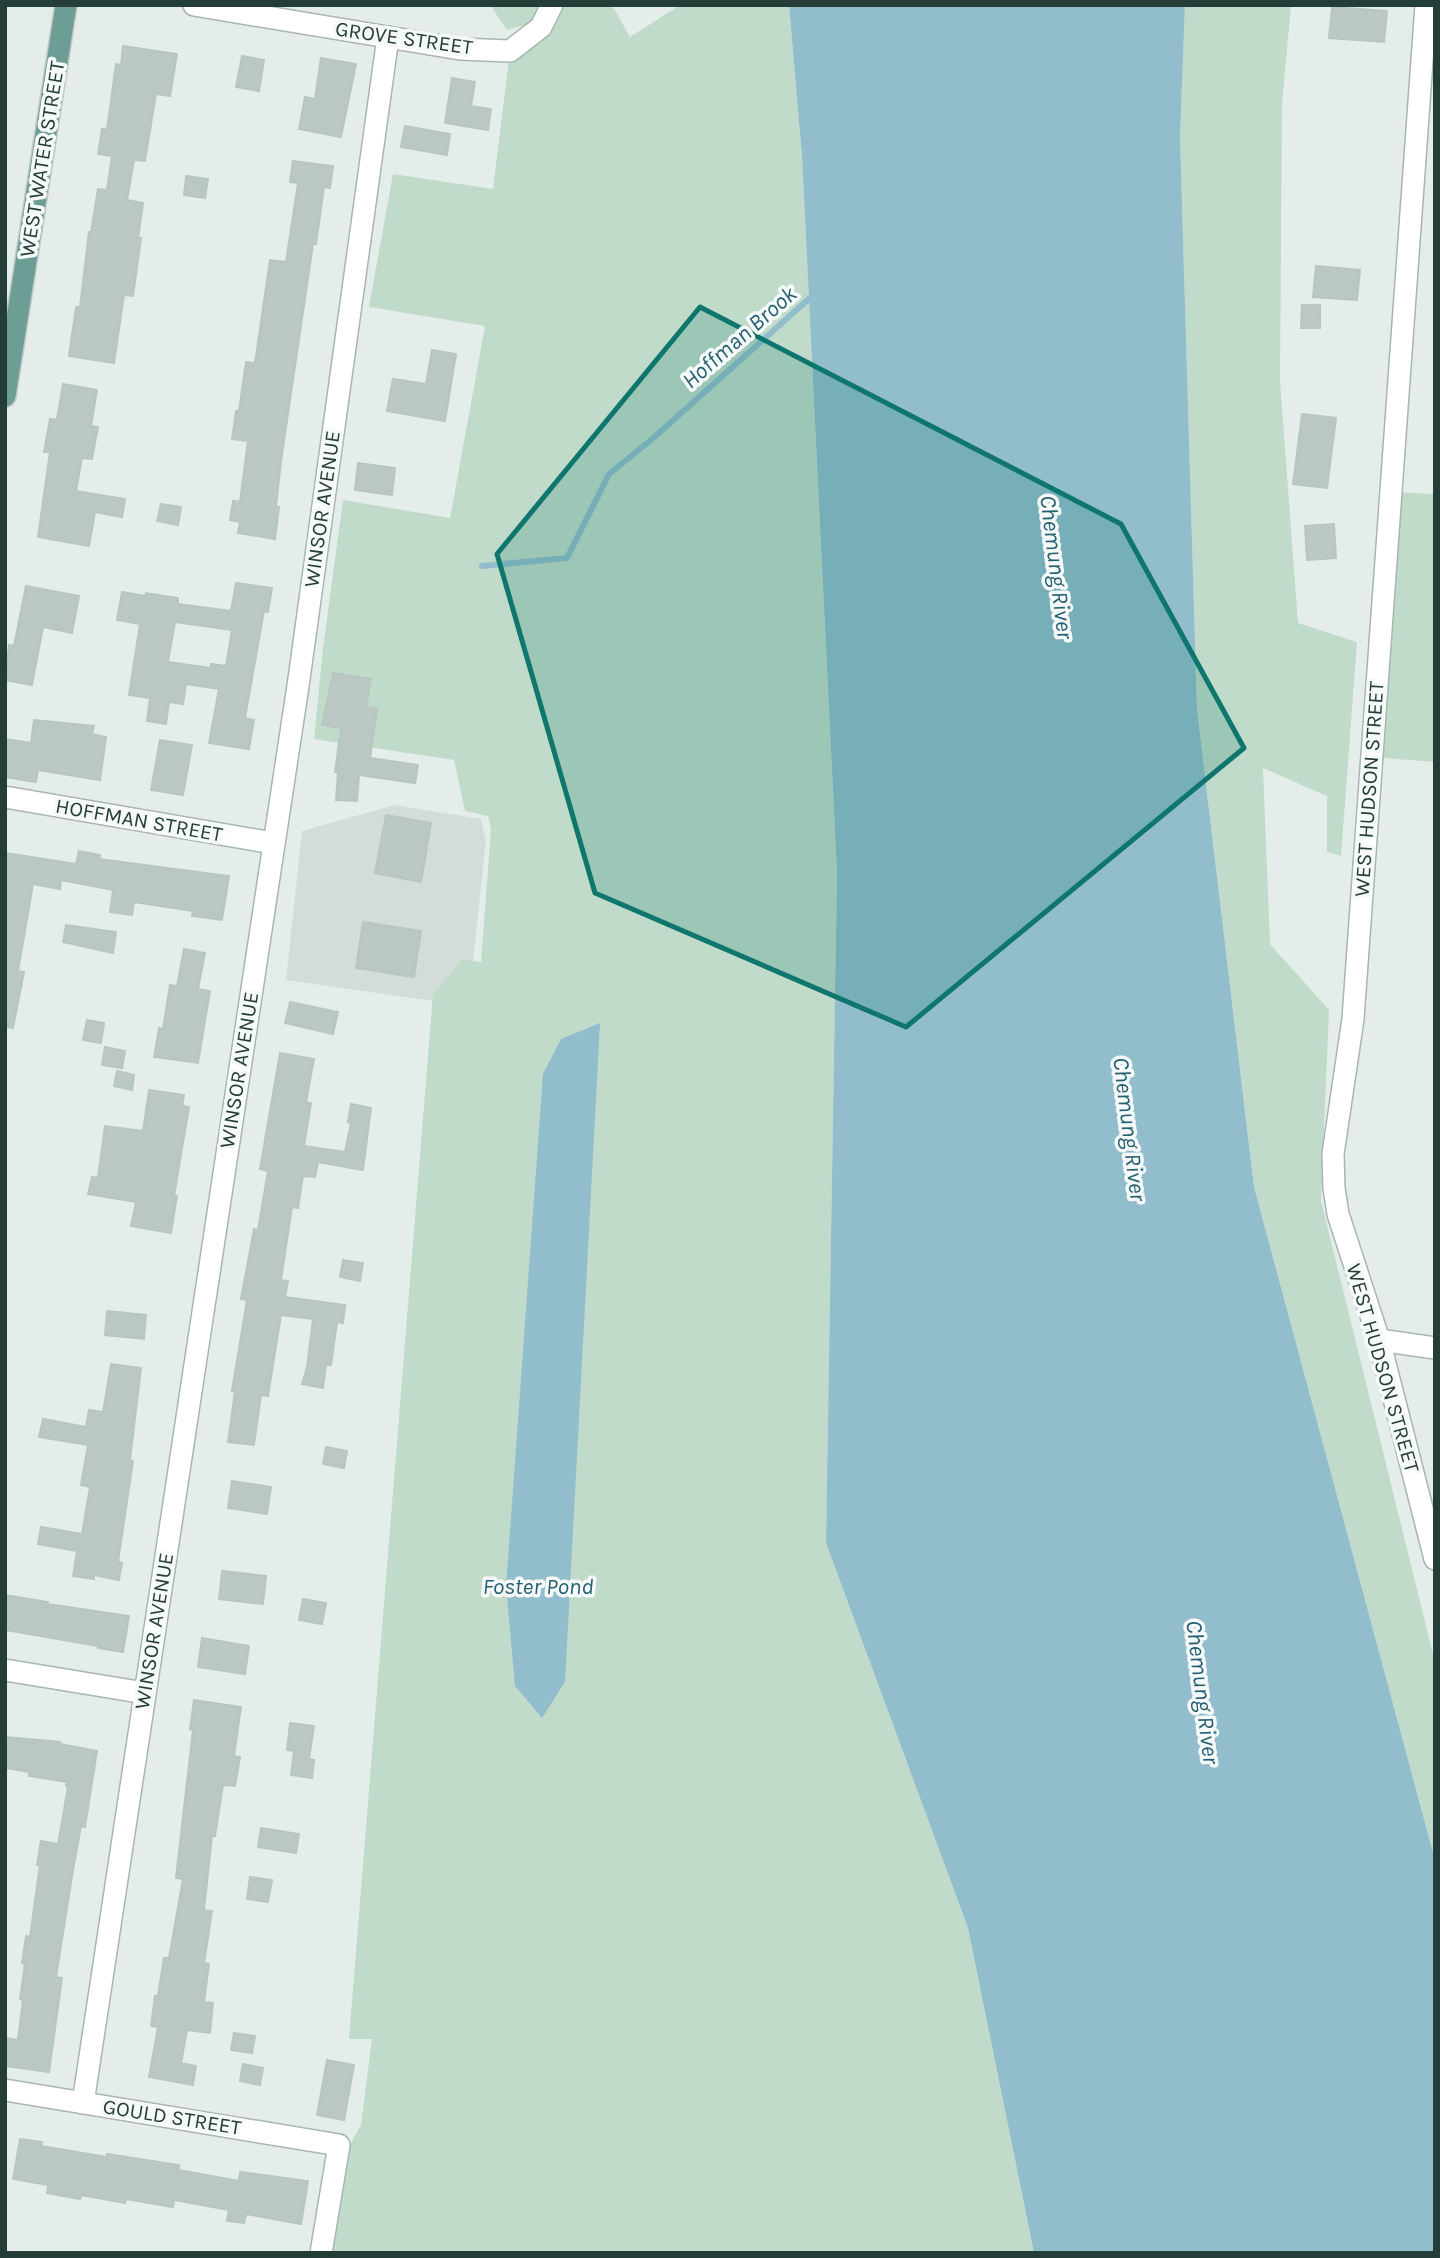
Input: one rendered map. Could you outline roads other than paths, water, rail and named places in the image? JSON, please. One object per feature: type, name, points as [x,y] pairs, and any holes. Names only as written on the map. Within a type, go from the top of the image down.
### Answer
[{"type":"main road","name":"WEST WATER STREET","points":[[5,396],[66,5]]},
{"type":"street","name":"GROVE STREET","points":[[194,5],[460,49],[510,51],[541,27],[552,5]]},
{"type":"street","name":"WEST HUDSON STREET","points":[[1426,5],[1430,30],[1353,1019],[1334,1154],[1338,1214],[1379,1340],[1435,1559]]},
{"type":"street","name":"WINSOR AVENUE","points":[[83,2103],[302,659],[388,37]]},
{"type":"street","name":"HOFFMAN STREET","points":[[5,797],[273,843]]},
{"type":"street","points":[[1379,1340],[1435,1348]]},
{"type":"street","points":[[5,1670],[145,1693]]},
{"type":"street","name":"GOULD STREET","points":[[5,2090],[338,2145],[321,2253]]},
{"type":"water","name":"Chemung River","points":[[789,5],[1185,5],[1180,137],[1197,709],[1254,1187],[1435,1860],[1435,2253],[1034,2253],[968,1928],[826,1543],[837,872],[802,157]]},
{"type":"water","name":"Foster Pond","points":[[600,1023],[565,1682],[542,1718],[515,1686],[506,1586],[543,1074],[561,1039]]},
{"type":"waterway","name":"Hoffman Brook","points":[[482,566],[567,558],[609,474],[651,440],[812,296]]}]
